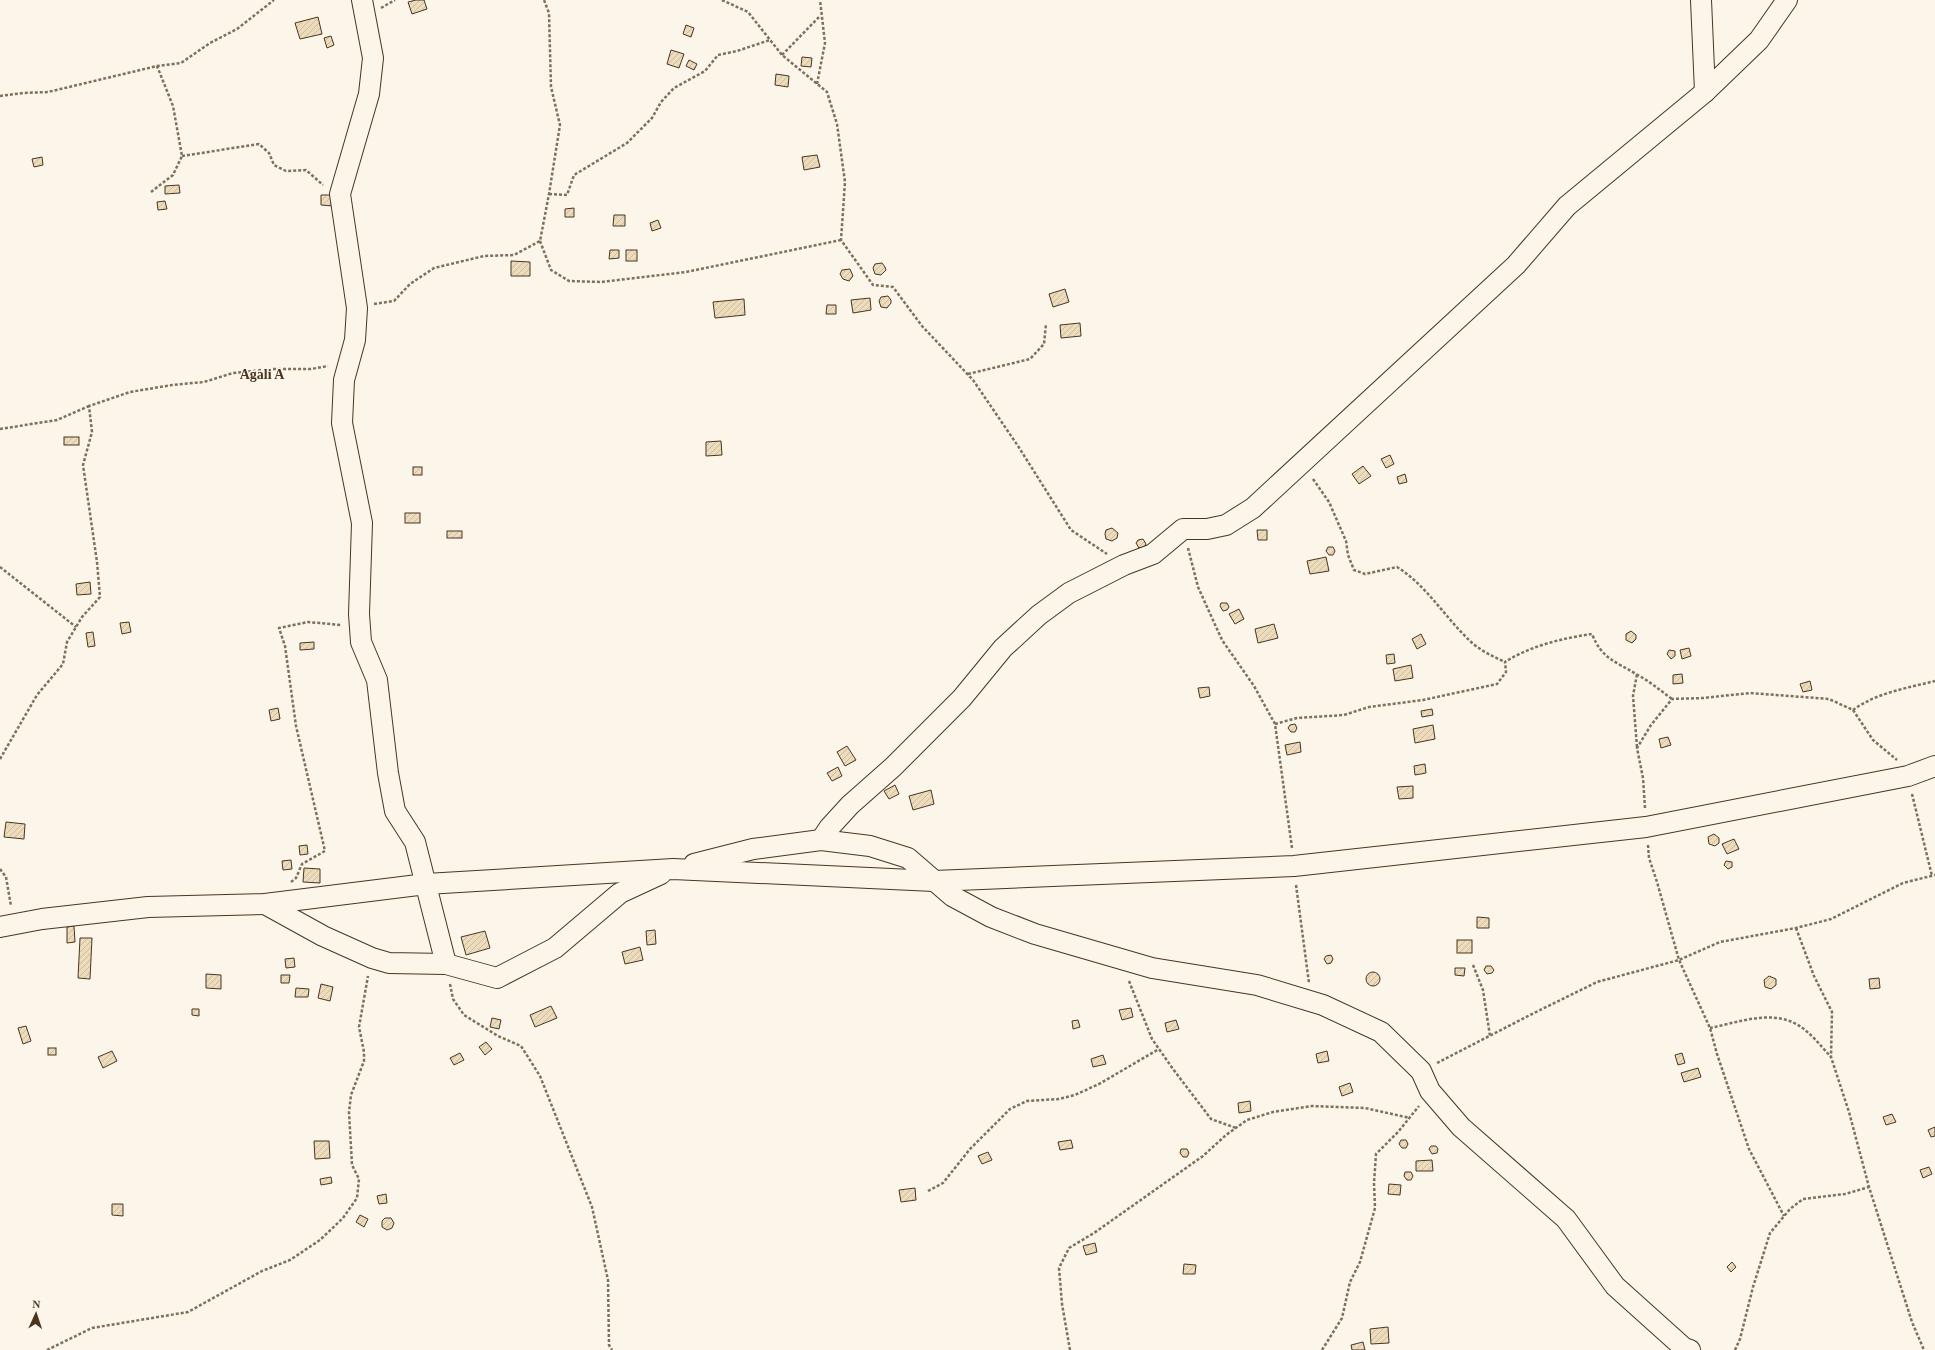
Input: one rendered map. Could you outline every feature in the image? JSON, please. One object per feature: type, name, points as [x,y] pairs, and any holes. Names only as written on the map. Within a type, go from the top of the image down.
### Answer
[{"type":"street","points":[[362,0],[372,58],[370,94],[340,194],[357,308],[355,340],[344,380],[342,423],[362,523],[359,624],[361,642],[377,680],[394,811],[415,842],[446,964]]},
{"type":"street","points":[[1701,0],[1705,92]]},
{"type":"street","points":[[821,840],[829,828],[850,805],[909,752],[962,698],[1003,648],[1039,615],[1069,593],[1124,565],[1153,554],[1182,529],[1207,529],[1226,525],[1253,508],[1516,265],[1566,206],[1705,92],[1759,40],[1787,0]]},
{"type":"street","points":[[7,925],[42,919],[148,907],[265,904],[426,884],[673,869],[934,881],[1294,866],[1646,827],[1908,776],[1935,766]]},
{"type":"street","points":[[265,904],[323,936],[389,964],[446,964],[497,978],[555,948],[620,893],[673,869],[753,849],[821,840],[870,846],[908,858],[952,896],[992,917],[1035,934],[1152,968],[1257,985],[1323,1005],[1381,1032],[1421,1071],[1430,1091],[1461,1127],[1566,1219],[1615,1286],[1684,1348],[1690,1350]]},
{"type":"path","points":[[0,96],[48,92],[156,66],[182,63],[210,43],[237,29],[274,0]]},
{"type":"path","points":[[544,0],[548,13],[551,87],[560,125],[540,241],[551,270],[570,281],[601,282],[686,272],[841,240]]},
{"type":"path","points":[[722,0],[748,12],[782,55],[827,92],[837,124],[845,182],[841,240],[873,284],[893,287],[922,326],[967,374],[1018,446],[1071,530],[1124,565]]},
{"type":"path","points":[[817,84],[825,43],[820,0]]},
{"type":"path","points":[[782,55],[821,16]]},
{"type":"path","points":[[549,194],[567,195],[574,175],[627,143],[652,118],[661,102],[674,88],[705,71],[718,55],[737,51],[770,40]]},
{"type":"path","points":[[151,192],[173,175],[182,156],[173,106],[156,66]]},
{"type":"path","points":[[182,156],[258,144],[268,153],[274,164],[286,171],[306,170],[322,185],[340,194]]},
{"type":"path","points":[[357,308],[394,301],[410,284],[434,268],[484,256],[514,255],[540,241]]},
{"type":"path","points":[[967,374],[1030,359],[1044,344],[1046,324]]},
{"type":"path","points":[[0,429],[57,420],[89,406],[130,392],[172,385],[204,382],[232,373],[272,369],[311,369],[349,363]]},
{"type":"path","points":[[0,759],[37,694],[64,664],[67,642],[82,617],[100,597],[97,562],[83,465],[92,432],[89,406]]},
{"type":"path","points":[[1304,460],[1311,477],[1329,502],[1346,541],[1348,555],[1354,570],[1365,574],[1397,567],[1411,575],[1469,640],[1488,654],[1505,662]]},
{"type":"path","points":[[1182,529],[1198,587],[1222,640],[1254,686],[1276,724],[1312,1001]]},
{"type":"path","points":[[0,567],[76,627]]},
{"type":"path","points":[[265,904],[296,878],[302,864],[326,851],[296,726],[286,652],[279,628],[308,622],[359,624]]},
{"type":"path","points":[[1421,1071],[1597,982],[1679,960],[1720,942],[1796,928],[1831,919],[1903,883],[1934,875],[1905,766],[1873,740],[1853,710],[1829,699],[1750,693],[1703,698],[1672,698],[1637,674],[1608,659],[1597,647],[1592,634],[1570,637],[1517,654],[1505,662]]},
{"type":"path","points":[[1276,724],[1297,718],[1344,715],[1369,707],[1423,700],[1497,684],[1506,672],[1505,662]]},
{"type":"path","points":[[1637,674],[1633,696],[1633,716],[1637,748],[1644,778],[1649,858],[1679,960],[1710,1028],[1749,1149],[1784,1216]]},
{"type":"path","points":[[1853,710],[1864,701],[1935,681]]},
{"type":"path","points":[[1637,748],[1651,725],[1672,698]]},
{"type":"path","points":[[0,869],[6,877],[7,925]]},
{"type":"path","points":[[1796,928],[1814,976],[1832,1012],[1831,1057],[1849,1112],[1869,1187],[1912,1322],[1924,1350]]},
{"type":"path","points":[[47,1350],[92,1328],[188,1312],[262,1271],[290,1260],[320,1240],[343,1218],[356,1198],[359,1179],[352,1165],[349,1112],[351,1095],[364,1061],[364,1052],[359,1027],[372,958]]},
{"type":"path","points":[[1122,959],[1152,1039],[1211,1119],[1236,1128]]},
{"type":"path","points":[[446,964],[453,999],[464,1015],[498,1036],[521,1046],[540,1076],[592,1207],[608,1280],[609,1345],[612,1350]]},
{"type":"path","points":[[1474,965],[1483,990],[1490,1036]]},
{"type":"path","points":[[1710,1028],[1770,1017],[1792,1022],[1812,1036],[1831,1057]]},
{"type":"path","points":[[928,1191],[943,1183],[970,1150],[1010,1109],[1027,1102],[1059,1099],[1075,1095],[1099,1084],[1159,1049]]},
{"type":"path","points":[[1322,1350],[1342,1318],[1350,1282],[1360,1262],[1375,1208],[1374,1183],[1376,1154],[1410,1118],[1430,1091]]},
{"type":"path","points":[[1070,1350],[1062,1304],[1059,1268],[1069,1248],[1094,1233],[1203,1156],[1247,1120],[1267,1114],[1312,1106],[1365,1108],[1410,1118]]},
{"type":"path","points":[[1735,1350],[1740,1339],[1752,1287],[1770,1233],[1784,1216],[1803,1199],[1845,1194],[1869,1187]]},
{"type":"building","points":[[424,0],[427,9],[412,14],[408,2]]},
{"type":"building","points":[[318,17],[322,34],[300,39],[295,23]]},
{"type":"building","points":[[686,25],[694,28],[691,37],[683,34]]},
{"type":"building","points":[[331,36],[334,45],[327,48],[324,38]]},
{"type":"building","points":[[671,50],[684,54],[679,68],[667,64]]},
{"type":"building","points":[[802,57],[812,58],[811,67],[801,66]]},
{"type":"building","points":[[689,60],[697,64],[694,70],[686,66]]},
{"type":"building","points":[[776,74],[789,76],[788,87],[775,85]]},
{"type":"building","points":[[817,155],[820,167],[804,170],[802,157]]},
{"type":"building","points":[[42,157],[43,165],[34,167],[32,159]]},
{"type":"building","points":[[179,185],[180,193],[165,194],[165,186]]},
{"type":"building","points":[[321,195],[333,195],[333,206],[321,205]]},
{"type":"building","points":[[165,201],[167,209],[158,210],[157,202]]},
{"type":"building","points":[[574,208],[574,217],[565,217],[565,209]]},
{"type":"building","points":[[614,215],[625,215],[625,226],[613,226]]},
{"type":"building","points":[[658,220],[661,228],[652,231],[650,223]]},
{"type":"building","points":[[610,250],[619,250],[619,258],[609,259]]},
{"type":"building","points":[[626,250],[637,250],[637,261],[626,261]]},
{"type":"building","points":[[511,261],[530,262],[530,276],[511,276]]},
{"type":"building","points":[[882,263],[886,270],[881,275],[875,274],[873,268],[875,264]]},
{"type":"building","points":[[850,269],[853,276],[849,281],[843,279],[840,274],[842,270]]},
{"type":"building","points":[[1065,289],[1069,302],[1053,307],[1049,294]]},
{"type":"building","points":[[888,296],[891,303],[887,308],[881,307],[879,301],[881,297]]},
{"type":"building","points":[[870,298],[871,310],[853,313],[851,300]]},
{"type":"building","points":[[744,299],[745,315],[715,318],[713,302]]},
{"type":"building","points":[[827,305],[836,305],[836,314],[826,314]]},
{"type":"building","points":[[1080,323],[1081,336],[1061,338],[1060,325]]},
{"type":"building","points":[[64,437],[79,437],[79,445],[64,445]]},
{"type":"building","points":[[721,441],[722,455],[706,456],[706,442]]},
{"type":"building","points":[[1390,455],[1394,464],[1386,468],[1381,459]]},
{"type":"building","points":[[1363,466],[1371,476],[1359,484],[1352,474]]},
{"type":"building","points":[[413,467],[422,467],[422,475],[413,475]]},
{"type":"building","points":[[1405,474],[1407,482],[1399,484],[1397,477]]},
{"type":"building","points":[[405,513],[420,513],[420,523],[405,523]]},
{"type":"building","points":[[1112,528],[1118,533],[1117,538],[1112,541],[1106,539],[1105,534],[1106,530]]},
{"type":"building","points":[[1257,530],[1267,530],[1267,540],[1258,540]]},
{"type":"building","points":[[447,531],[462,531],[462,538],[447,538]]},
{"type":"building","points":[[1143,539],[1146,544],[1144,547],[1139,548],[1136,543],[1138,540]]},
{"type":"building","points":[[1328,547],[1333,547],[1335,551],[1333,555],[1329,555],[1326,551]]},
{"type":"building","points":[[1326,557],[1329,571],[1310,574],[1307,561]]},
{"type":"building","points":[[90,582],[91,594],[77,595],[76,584]]},
{"type":"building","points":[[1221,603],[1227,603],[1229,607],[1227,610],[1223,611],[1220,606]]},
{"type":"building","points":[[1239,609],[1244,619],[1235,624],[1229,614]]},
{"type":"building","points":[[129,622],[131,632],[122,634],[120,623]]},
{"type":"building","points":[[1274,624],[1278,638],[1258,643],[1255,629]]},
{"type":"building","points":[[1631,631],[1636,635],[1636,639],[1632,643],[1626,640],[1626,634]]},
{"type":"building","points":[[93,632],[95,646],[88,647],[86,633]]},
{"type":"building","points":[[1421,634],[1426,644],[1417,649],[1412,639]]},
{"type":"building","points":[[314,642],[314,649],[300,650],[300,643]]},
{"type":"building","points":[[1689,648],[1691,656],[1682,659],[1680,650]]},
{"type":"building","points":[[1669,650],[1675,651],[1675,656],[1671,659],[1667,654]]},
{"type":"building","points":[[1394,654],[1395,663],[1387,664],[1386,655]]},
{"type":"building","points":[[1411,665],[1413,678],[1395,681],[1393,669]]},
{"type":"building","points":[[1682,674],[1683,683],[1673,684],[1673,675]]},
{"type":"building","points":[[1810,681],[1812,690],[1803,692],[1800,684]]},
{"type":"building","points":[[1209,687],[1210,696],[1200,698],[1198,688]]},
{"type":"building","points":[[278,708],[280,719],[271,721],[269,710]]},
{"type":"building","points":[[1432,709],[1433,715],[1422,717],[1421,711]]},
{"type":"building","points":[[1295,724],[1297,728],[1295,732],[1291,732],[1288,728],[1290,725]]},
{"type":"building","points":[[1433,725],[1435,739],[1415,743],[1413,729]]},
{"type":"building","points":[[1668,737],[1671,745],[1661,748],[1659,739]]},
{"type":"building","points":[[1300,742],[1301,752],[1287,755],[1285,745]]},
{"type":"building","points":[[847,746],[856,760],[845,766],[837,752]]},
{"type":"building","points":[[1425,764],[1426,773],[1415,775],[1414,766]]},
{"type":"building","points":[[838,767],[842,776],[832,781],[827,773]]},
{"type":"building","points":[[895,785],[899,794],[889,799],[884,791]]},
{"type":"building","points":[[1413,786],[1413,798],[1399,799],[1397,787]]},
{"type":"building","points":[[931,790],[934,804],[913,810],[909,796]]},
{"type":"building","points":[[6,822],[25,824],[24,839],[4,837]]},
{"type":"building","points":[[1714,834],[1719,838],[1719,843],[1715,846],[1709,844],[1708,837]]},
{"type":"building","points":[[1734,839],[1739,849],[1727,854],[1722,844]]},
{"type":"building","points":[[307,845],[308,854],[300,855],[299,846]]},
{"type":"building","points":[[291,860],[292,869],[283,870],[282,861]]},
{"type":"building","points":[[1726,861],[1732,862],[1732,867],[1728,869],[1724,865]]},
{"type":"building","points":[[304,868],[320,869],[320,883],[303,882]]},
{"type":"building","points":[[1477,917],[1489,918],[1489,928],[1477,928]]},
{"type":"building","points":[[74,926],[75,942],[67,943],[67,927]]},
{"type":"building","points":[[655,930],[656,944],[647,945],[646,931]]},
{"type":"building","points":[[485,931],[490,948],[466,955],[461,937]]},
{"type":"building","points":[[80,938],[92,938],[90,979],[78,978]]},
{"type":"building","points":[[1457,940],[1472,940],[1472,953],[1457,953]]},
{"type":"building","points":[[640,947],[643,960],[625,964],[622,952]]},
{"type":"building","points":[[1331,955],[1333,959],[1331,963],[1327,964],[1324,959],[1326,956]]},
{"type":"building","points":[[294,958],[295,967],[286,968],[285,959]]},
{"type":"building","points":[[1486,966],[1491,966],[1494,970],[1492,973],[1487,974],[1484,970]]},
{"type":"building","points":[[1455,968],[1465,968],[1464,976],[1455,975]]},
{"type":"building","points":[[1373,972],[1378,974],[1380,979],[1378,984],[1373,986],[1368,984],[1366,979],[1368,974]]},
{"type":"building","points":[[206,974],[221,975],[221,989],[206,988]]},
{"type":"building","points":[[281,975],[290,975],[289,983],[281,983]]},
{"type":"building","points":[[1769,976],[1776,979],[1776,985],[1771,989],[1765,987],[1764,980]]},
{"type":"building","points":[[1879,978],[1880,988],[1870,989],[1869,979]]},
{"type":"building","points":[[321,984],[333,987],[330,1001],[318,998]]},
{"type":"building","points":[[296,988],[309,989],[308,997],[295,997]]},
{"type":"building","points":[[551,1006],[557,1018],[535,1027],[530,1015]]},
{"type":"building","points":[[1131,1008],[1133,1017],[1122,1020],[1119,1010]]},
{"type":"building","points":[[192,1009],[199,1009],[199,1016],[192,1015]]},
{"type":"building","points":[[492,1018],[501,1020],[499,1029],[490,1027]]},
{"type":"building","points":[[1078,1020],[1080,1027],[1073,1029],[1072,1021]]},
{"type":"building","points":[[1176,1020],[1179,1029],[1167,1032],[1165,1023]]},
{"type":"building","points":[[26,1026],[31,1041],[23,1044],[18,1028]]},
{"type":"building","points":[[486,1042],[492,1049],[485,1055],[479,1047]]},
{"type":"building","points":[[48,1048],[56,1048],[56,1055],[48,1055]]},
{"type":"building","points":[[112,1051],[117,1061],[103,1068],[98,1057]]},
{"type":"building","points":[[1327,1051],[1329,1061],[1318,1063],[1316,1054]]},
{"type":"building","points":[[460,1053],[464,1060],[454,1065],[450,1058]]},
{"type":"building","points":[[1682,1053],[1685,1063],[1678,1065],[1675,1055]]},
{"type":"building","points":[[1103,1055],[1106,1064],[1093,1067],[1091,1059]]},
{"type":"building","points":[[1698,1068],[1701,1077],[1684,1082],[1681,1073]]},
{"type":"building","points":[[1350,1083],[1353,1092],[1342,1096],[1339,1087]]},
{"type":"building","points":[[1250,1101],[1251,1111],[1239,1113],[1238,1103]]},
{"type":"building","points":[[1892,1114],[1896,1122],[1886,1125],[1883,1117]]},
{"type":"building","points":[[1935,1127],[1935,1136],[1931,1137],[1928,1130]]},
{"type":"building","points":[[1071,1140],[1073,1148],[1060,1150],[1058,1142]]},
{"type":"building","points":[[1401,1140],[1406,1140],[1408,1144],[1406,1148],[1402,1148],[1399,1144]]},
{"type":"building","points":[[314,1141],[329,1141],[330,1158],[315,1159]]},
{"type":"building","points":[[1431,1146],[1436,1146],[1438,1149],[1437,1153],[1432,1154],[1429,1149]]},
{"type":"building","points":[[1181,1149],[1187,1149],[1189,1153],[1187,1157],[1183,1157],[1180,1153]]},
{"type":"building","points":[[988,1152],[992,1160],[982,1164],[978,1156]]},
{"type":"building","points":[[1432,1160],[1433,1171],[1416,1171],[1416,1161]]},
{"type":"building","points":[[1929,1167],[1932,1174],[1923,1178],[1920,1170]]},
{"type":"building","points":[[1405,1172],[1411,1172],[1413,1176],[1411,1180],[1407,1180],[1404,1176]]},
{"type":"building","points":[[331,1177],[332,1183],[321,1185],[320,1179]]},
{"type":"building","points":[[1389,1184],[1401,1185],[1400,1195],[1388,1194]]},
{"type":"building","points":[[915,1188],[916,1200],[901,1202],[899,1190]]},
{"type":"building","points":[[386,1194],[387,1203],[379,1204],[377,1196]]},
{"type":"building","points":[[112,1204],[123,1204],[123,1216],[112,1215]]},
{"type":"building","points":[[360,1215],[368,1219],[364,1227],[356,1222]]},
{"type":"building","points":[[385,1218],[391,1218],[394,1223],[392,1228],[387,1230],[382,1227],[382,1221]]},
{"type":"building","points":[[1095,1243],[1097,1252],[1086,1255],[1083,1246]]},
{"type":"building","points":[[1732,1262],[1736,1267],[1731,1272],[1727,1267]]},
{"type":"building","points":[[1184,1264],[1196,1265],[1195,1274],[1183,1274]]},
{"type":"building","points":[[1388,1327],[1389,1343],[1371,1344],[1370,1329]]},
{"type":"building","points":[[1363,1342],[1365,1350],[1352,1350],[1351,1345]]},
{"type":"district","name":"Agali A","points":[[262,374]]}]
